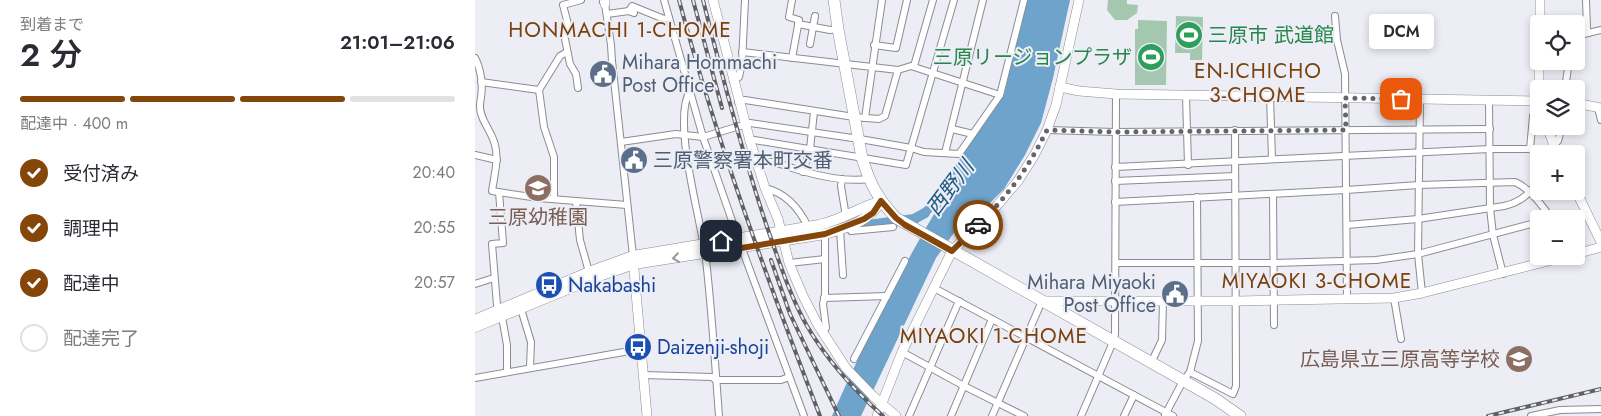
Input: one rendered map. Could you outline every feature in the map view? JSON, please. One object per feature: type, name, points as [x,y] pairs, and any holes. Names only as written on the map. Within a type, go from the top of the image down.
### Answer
[{"type":"highway","points":[[834,0],[843,64],[859,117],[858,139],[861,158],[868,179],[881,201],[898,223],[923,234],[1151,363],[1187,377],[1239,416]]},
{"type":"main road","points":[[475,328],[500,314],[589,272],[633,260],[782,236],[825,234],[873,213],[881,201]]},
{"type":"main road","points":[[782,236],[827,224],[845,224]]},
{"type":"main road","points":[[475,320],[521,309],[633,260]]},
{"type":"street","points":[[578,88],[567,52],[563,30],[569,28],[563,6],[581,0]]},
{"type":"street","points":[[664,0],[703,137],[804,416]]},
{"type":"street","points":[[713,0],[738,102],[789,263],[812,315],[849,372],[896,416]]},
{"type":"street","points":[[733,81],[739,77],[743,52],[745,0]]},
{"type":"street","points":[[792,0],[789,18],[799,20],[792,58]]},
{"type":"street","points":[[859,117],[873,67],[874,45],[882,0]]},
{"type":"street","points":[[874,45],[896,48],[907,0]]},
{"type":"street","points":[[914,66],[933,0]]},
{"type":"street","points":[[750,141],[754,140],[906,165],[954,0]]},
{"type":"street","points":[[945,154],[983,0]]},
{"type":"street","points":[[621,142],[676,134],[703,137],[750,123],[858,139],[924,152],[959,154],[1000,95],[1023,0]]},
{"type":"street","points":[[877,416],[902,352],[933,288],[949,249],[994,209],[1018,181],[1047,130],[1060,87],[1079,0]]},
{"type":"street","points":[[1540,0],[1540,15]]},
{"type":"street","points":[[1587,0],[1588,33]]},
{"type":"street","points":[[604,1],[621,142],[647,416]]},
{"type":"street","points":[[607,14],[632,12],[632,6],[664,19],[669,18]]},
{"type":"street","points":[[810,44],[815,16]]},
{"type":"street","points":[[1335,16],[1337,40],[1345,74],[1347,298]]},
{"type":"street","points":[[798,24],[830,30],[837,29]]},
{"type":"street","points":[[1585,34],[1601,30]]},
{"type":"street","points":[[554,200],[553,157],[544,127],[539,90],[560,56],[567,52]]},
{"type":"street","points":[[743,52],[898,70],[914,66],[1000,95]]},
{"type":"street","points":[[475,58],[481,82],[482,96],[480,105],[482,116],[495,143],[497,160],[492,191],[554,200],[627,205]]},
{"type":"street","points":[[738,102],[745,100],[815,112],[879,119],[885,116],[898,70]]},
{"type":"street","points":[[481,82],[539,90]]},
{"type":"street","points":[[1060,87],[1079,92],[1116,94],[1530,102]]},
{"type":"street","points":[[690,91],[686,99],[684,135],[703,239],[719,416]]},
{"type":"street","points":[[1081,416],[1115,334],[1116,94]]},
{"type":"street","points":[[1186,96],[1188,164]]},
{"type":"street","points":[[1271,96],[1272,159]]},
{"type":"street","points":[[1420,99],[1418,254],[1422,294]]},
{"type":"street","points":[[1489,100],[1490,208],[1493,235],[1503,274]]},
{"type":"street","points":[[1585,105],[1599,108],[1601,120]]},
{"type":"street","points":[[803,172],[810,149],[815,112]]},
{"type":"street","points":[[952,129],[973,134]]},
{"type":"street","points":[[1047,130],[1115,132],[1490,129]]},
{"type":"street","points":[[1187,377],[1233,394],[1236,386],[1235,130]]},
{"type":"street","points":[[1115,167],[1235,163],[1272,159],[1490,149],[1530,149]]},
{"type":"street","points":[[475,156],[497,160]]},
{"type":"street","points":[[756,162],[765,160],[803,172],[842,179],[868,179]]},
{"type":"street","points":[[1115,181],[1235,176]]},
{"type":"street","points":[[842,179],[845,224],[843,275]]},
{"type":"street","points":[[1115,202],[1490,182],[1515,182],[1522,185],[1530,193],[1514,204],[1418,219],[1347,225]]},
{"type":"street","points":[[765,188],[773,190],[790,201],[802,214],[808,228]]},
{"type":"street","points":[[499,192],[503,243],[492,244],[497,305],[507,345],[507,372]]},
{"type":"street","points":[[1273,194],[1274,325]]},
{"type":"street","points":[[933,288],[1168,415],[1187,377],[1198,341],[1197,198]]},
{"type":"street","points":[[1536,200],[1544,210]]},
{"type":"street","points":[[1580,200],[1601,242]]},
{"type":"street","points":[[576,202],[580,240],[589,272]]},
{"type":"street","points":[[845,224],[851,231],[898,223]]},
{"type":"street","points":[[1115,263],[1274,263],[1376,260],[1418,254],[1530,225]]},
{"type":"street","points":[[822,333],[826,328],[823,304],[825,294],[825,234]]},
{"type":"street","points":[[1585,251],[1601,247]]},
{"type":"street","points":[[789,263],[825,259]]},
{"type":"street","points":[[854,359],[905,261]]},
{"type":"street","points":[[992,416],[1042,301],[1237,301],[1394,298],[1422,294],[1536,265]]},
{"type":"street","points":[[475,284],[494,278]]},
{"type":"street","points":[[824,298],[887,296]]},
{"type":"street","points":[[1394,298],[1401,339]]},
{"type":"street","points":[[1151,363],[1162,340],[1163,300]]},
{"type":"street","points":[[909,416],[959,301]]},
{"type":"street","points":[[521,309],[531,342],[530,368]]},
{"type":"street","points":[[951,416],[992,319]]},
{"type":"street","points":[[475,378],[641,349]]},
{"type":"street","points":[[902,352],[1024,416]]},
{"type":"street","points":[[644,375],[712,377],[716,380],[781,380],[789,377]]},
{"type":"street","points":[[1124,416],[1134,396]]},
{"type":"street","points":[[1531,416],[1560,410],[1601,409]]},
{"type":"green space","points":[[1108,0],[1127,0],[1127,4],[1138,5],[1137,13],[1127,20],[1115,20],[1107,10]]},
{"type":"green space","name":"三原市 武道館","points":[[1176,16],[1203,17],[1202,60],[1190,60],[1190,53],[1175,53]]},
{"type":"green space","name":"三原リージョンプラザ","points":[[1138,20],[1167,21],[1166,85],[1135,85],[1135,29],[1138,29]]},
{"type":"water","name":"西野川","points":[[1026,0],[1070,0],[1041,123],[1025,155],[1004,189],[981,212],[978,211],[961,223],[936,258],[861,416],[832,416],[883,308],[940,204],[917,223],[910,217],[931,201],[1004,95]]},
{"type":"waterway","name":"西野川","points":[[868,225],[914,219],[925,213]]},
{"type":"railway","points":[[679,0],[726,158],[820,416]]},
{"type":"railway","points":[[693,0],[722,108]]},
{"type":"railway","points":[[703,0],[748,168],[784,276],[815,339],[851,385],[883,416]]},
{"type":"railway","points":[[771,260],[790,314],[839,416]]},
{"type":"railway","points":[[1488,416],[1601,389]]},
{"type":"way so far","points":[[978,225],[1018,181],[1047,130],[1115,132],[1346,130],[1345,98],[1401,99]]},
{"type":"place","name":"三原市 武道館","points":[[1189,35]]},
{"type":"place","name":"三原リージョンプラザ","points":[[1151,57]]},
{"type":"place","name":"Mihara Hommachi Post Office","points":[[603,74]]},
{"type":"place","name":"DCM","points":[[1401,99]]},
{"type":"place","name":"三原警察署本町交番","points":[[634,160]]},
{"type":"place","name":"三原幼稚園","points":[[538,188]]},
{"type":"place","name":"Nakabashi","points":[[549,285]]},
{"type":"place","name":"Mihara Miyaoki Post Office","points":[[1175,294]]},
{"type":"place","name":"Daizenji-shoji","points":[[638,347]]},
{"type":"place","name":"広島県立三原高等学校","points":[[1519,359]]},
{"type":"district","name":"HONMACHI 1-CHOME","points":[[620,30]]},
{"type":"district","name":"EN-ICHICHO 3-CHOME","points":[[1258,83]]},
{"type":"district","name":"MIYAOKI 3-CHOME","points":[[1317,281]]},
{"type":"district","name":"MIYAOKI 1-CHOME","points":[[994,336]]},
{"type":"route","points":[[721,241],[703,244],[705,254],[840,230],[853,225],[873,213],[881,201],[905,225],[952,251],[978,225]]}]
